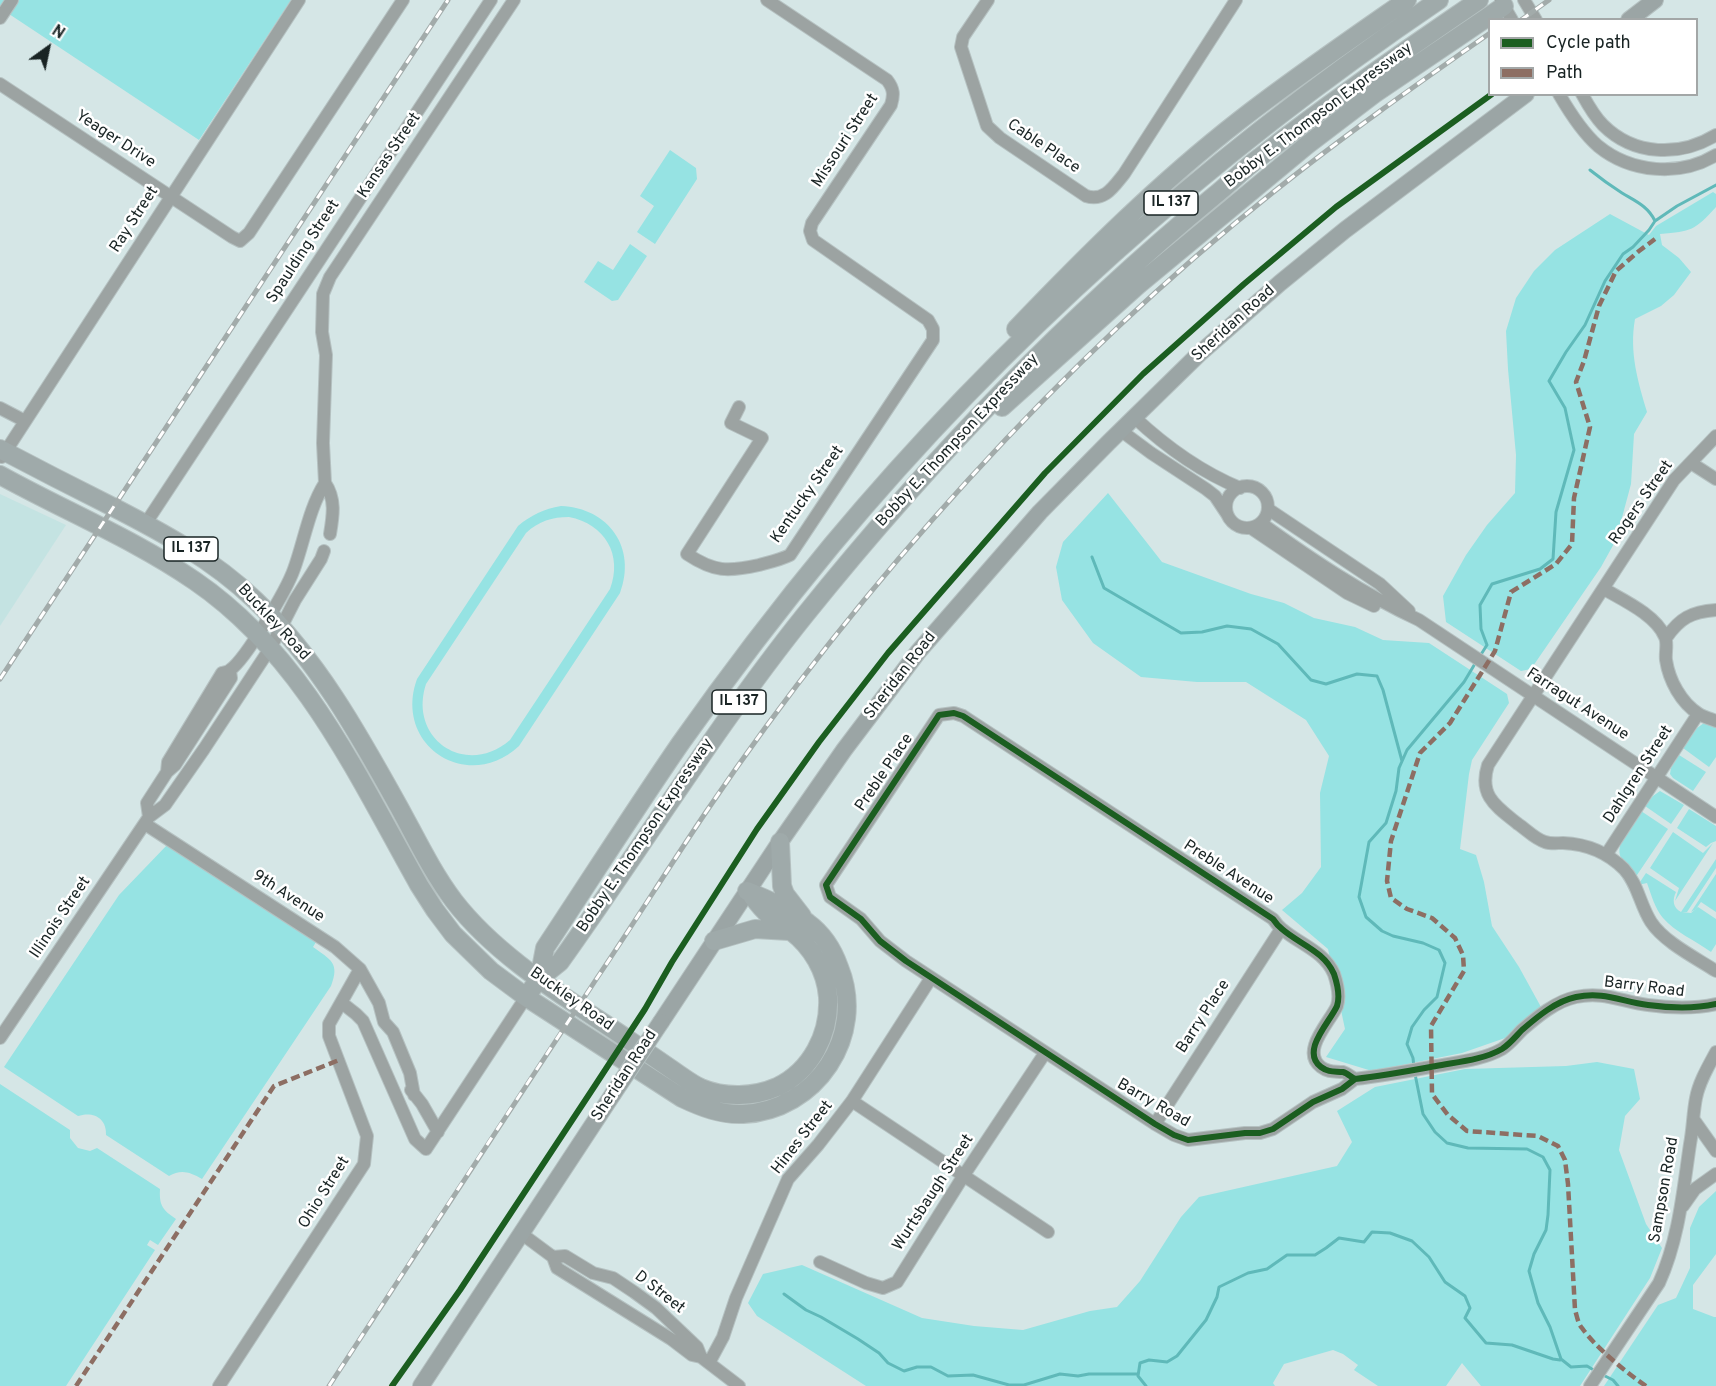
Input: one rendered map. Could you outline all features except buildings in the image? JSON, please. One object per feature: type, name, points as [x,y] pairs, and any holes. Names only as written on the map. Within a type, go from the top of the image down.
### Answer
[{"type":"highway","points":[[938,426],[999,346],[1133,211],[1239,121],[1407,0]]},
{"type":"highway","name":"Bobby E. Thompson Expressway","points":[[526,998],[539,979],[560,962],[706,747],[777,651],[865,542],[964,430],[1075,320],[1181,224],[1268,151],[1340,97],[1479,0]]},
{"type":"highway","name":"Bobby E. Thompson Expressway","points":[[539,979],[545,948],[692,728],[832,544],[938,426],[1080,284],[1197,181],[1312,90],[1433,4]]},
{"type":"highway","points":[[1491,18],[1505,9]]},
{"type":"highway","points":[[964,430],[1000,409],[1138,285],[1307,145],[1374,94],[1488,20]]},
{"type":"highway","name":"Buckley Road","points":[[2,453],[146,523],[204,558],[233,580],[275,621],[319,673],[346,714],[456,903],[492,941],[539,979],[702,1088],[726,1094],[759,1093],[787,1081],[808,1063],[822,1040],[828,1015],[828,990],[822,970],[810,950],[802,940],[768,915],[747,891]]},
{"type":"highway","name":"Buckley Road","points":[[0,475],[100,526],[177,569],[258,633],[320,712],[435,910],[467,948],[491,971],[526,998],[682,1098],[717,1112],[742,1114],[784,1103],[809,1087],[831,1063],[843,1036],[847,1004],[842,973],[829,945],[807,922],[747,891]]},
{"type":"highway","points":[[780,842],[782,886],[792,904],[807,922]]},
{"type":"highway","points":[[714,941],[755,929],[791,931]]},
{"type":"main road","points":[[1632,18],[1655,0]]},
{"type":"main road","name":"Sheridan Road","points":[[421,1386],[780,842],[844,750],[918,652],[1040,512],[1199,354],[1345,230],[1523,96]]},
{"type":"street","points":[[0,18],[12,0]]},
{"type":"street","name":"Ray Street","points":[[2,453],[299,0]]},
{"type":"street","name":"Yeager Drive","points":[[0,84],[240,241],[249,233],[403,0]]},
{"type":"street","name":"Spaulding Street","points":[[146,523],[491,0]]},
{"type":"street","name":"Kansas Street","points":[[275,621],[314,508],[325,483],[323,443],[326,355],[322,332],[323,294],[330,277],[514,0]]},
{"type":"street","name":"Cable Place","points":[[988,0],[961,42],[969,76],[984,120],[991,131],[1092,198],[1104,196],[1111,191],[1124,174],[1236,0]]},
{"type":"street","points":[[1524,0],[1535,18]]},
{"type":"street","name":"Missouri Street","points":[[771,3],[887,80],[892,87],[891,105],[812,223],[810,231],[813,240],[904,304]]},
{"type":"street","points":[[1560,96],[1590,139],[1610,154],[1634,165],[1657,170],[1683,167],[1708,160],[1716,155]]},
{"type":"street","points":[[1583,96],[1604,126],[1635,146],[1651,150],[1678,150],[1698,145],[1716,135]]},
{"type":"street","name":"Kentucky Street","points":[[739,407],[731,423],[762,438],[687,554],[719,569],[736,570],[790,555],[933,340],[933,329],[928,320],[904,304]]},
{"type":"street","points":[[0,408],[25,421]]},
{"type":"street","points":[[1134,417],[1158,439],[1211,474],[1240,488]]},
{"type":"street","points":[[1120,430],[1215,496],[1231,522],[1237,526],[1256,526],[1267,516],[1268,503],[1262,492],[1249,486],[1240,488],[1228,498],[1227,514]]},
{"type":"street","points":[[1690,463],[1716,436]]},
{"type":"street","name":"Rogers Street","points":[[1606,855],[1582,845],[1544,842],[1508,816],[1495,806],[1487,793],[1485,781],[1488,765],[1674,480],[1690,463],[1716,479]]},
{"type":"street","name":"Kansas Street","points":[[325,483],[330,490],[334,510],[330,534]]},
{"type":"street","name":"Farragut Avenue","points":[[1268,509],[1380,584],[1419,620],[1439,634],[1716,817]]},
{"type":"street","name":"Farragut Avenue","points":[[1256,526],[1382,603],[1419,620]]},
{"type":"street","points":[[275,621],[295,600],[324,551]]},
{"type":"street","points":[[1604,589],[1648,616],[1666,638]]},
{"type":"street","points":[[1716,610],[1693,614],[1674,626],[1666,638],[1665,655],[1668,670],[1678,692],[1698,714],[1716,721]]},
{"type":"street","name":"Illinois Street","points":[[147,820],[147,803],[166,772],[168,762],[217,680],[222,673],[230,671],[258,633],[275,621]]},
{"type":"street","name":"Illinois Street","points":[[0,1038],[147,820],[165,805],[204,749],[271,647],[275,621]]},
{"type":"street","name":"Preble Place","points":[[826,885],[939,716],[954,713],[963,716],[982,729]]},
{"type":"street","name":"Dahlgren Street","points":[[1606,855],[1698,714]]},
{"type":"street","name":"Preble Avenue","points":[[982,729],[1273,919],[1281,929],[1327,962],[1334,974],[1338,993],[1337,1004],[1317,1039],[1314,1049],[1315,1057],[1318,1065],[1328,1072],[1345,1072],[1355,1079]]},
{"type":"street","name":"9th Avenue","points":[[147,820],[335,947],[360,969],[379,1003],[384,1022],[393,1032],[410,1073],[414,1095],[422,1104],[438,1132]]},
{"type":"street","points":[[1606,855],[1634,882],[1646,913],[1659,932],[1716,971]]},
{"type":"street","name":"Barry Road","points":[[826,885],[830,897],[861,919],[880,940],[931,978],[1155,1124],[1188,1140],[1260,1133],[1273,1129],[1313,1102],[1342,1089],[1355,1079],[1464,1061],[1501,1050],[1553,1006],[1574,998],[1589,995],[1611,996],[1647,1005],[1682,1008],[1716,1004]]},
{"type":"street","name":"Barry Place","points":[[1155,1124],[1281,929]]},
{"type":"street","name":"Ohio Street","points":[[219,1386],[364,1164],[367,1136],[329,1036],[329,1024],[360,969]]},
{"type":"street","name":"Hines Street","points":[[705,1360],[718,1348],[736,1298],[789,1179],[852,1101],[931,978]]},
{"type":"street","points":[[342,1003],[363,1022],[415,1139],[426,1149],[526,998]]},
{"type":"street","name":"Sampson Road","points":[[1590,1386],[1659,1283],[1668,1264],[1680,1215],[1696,1097],[1716,1052]]},
{"type":"street","name":"Wurtsbaugh Street","points":[[820,1262],[866,1283],[883,1288],[897,1282],[964,1175],[1046,1053]]},
{"type":"street","points":[[852,1101],[1048,1232]]},
{"type":"street","points":[[1694,1120],[1716,1151]]},
{"type":"street","points":[[1680,1215],[1695,1189],[1716,1174]]},
{"type":"street","name":"D Street","points":[[522,1234],[553,1257],[557,1268],[671,1339],[692,1355],[705,1360],[740,1386]]},
{"type":"street","name":"D Street","points":[[553,1257],[565,1256],[586,1270],[614,1278],[656,1308],[697,1347],[705,1360]]},
{"type":"shaded area","points":[[0,0],[291,0],[199,140],[0,8]]},
{"type":"shaded area","points":[[670,150],[696,168],[697,179],[655,244],[637,232],[654,206],[640,196]]},
{"type":"shaded area","points":[[1713,192],[1716,194],[1716,207],[1697,225],[1679,232],[1660,234],[1662,245],[1679,258],[1691,272],[1674,295],[1661,306],[1635,319],[1634,355],[1647,412],[1634,434],[1631,484],[1616,540],[1601,567],[1531,669],[1521,671],[1446,622],[1443,596],[1466,555],[1487,525],[1515,493],[1516,455],[1506,331],[1516,298],[1534,271],[1555,250],[1610,214],[1649,235],[1656,226]]},
{"type":"shaded area","points":[[630,244],[647,256],[618,300],[612,301],[584,282],[598,261],[613,270]]},
{"type":"shaded area","points":[[1108,493],[1162,562],[1251,594],[1284,603],[1314,618],[1355,627],[1383,640],[1429,643],[1507,694],[1509,703],[1472,760],[1460,849],[1476,855],[1484,882],[1492,926],[1519,967],[1541,1007],[1508,1037],[1462,1053],[1372,1071],[1326,1057],[1345,1029],[1328,949],[1282,910],[1302,893],[1321,867],[1320,793],[1329,756],[1306,720],[1246,682],[1197,682],[1141,677],[1093,643],[1062,600],[1056,567],[1063,542]]},
{"type":"shaded area","points":[[0,494],[66,525],[0,626]]},
{"type":"shaded area","points":[[555,507],[578,508],[593,514],[615,533],[625,561],[620,593],[519,746],[499,760],[478,765],[458,763],[440,755],[425,742],[416,724],[412,703],[417,679],[518,526],[538,513]],"holes":[[[569,517],[592,526],[608,543],[614,564],[610,589],[510,740],[493,751],[476,755],[459,753],[445,747],[433,736],[425,721],[423,704],[426,684],[526,533],[536,525],[551,519]]]},
{"type":"shaded area","points":[[1704,723],[1716,726],[1716,757],[1709,767],[1683,748],[1697,728]]},
{"type":"shaded area","points":[[1679,755],[1706,772],[1693,791],[1670,774]]},
{"type":"shaded area","points":[[1660,791],[1684,805],[1671,824],[1645,806]]},
{"type":"shaded area","points":[[1689,809],[1716,826],[1716,841],[1706,847],[1677,828]]},
{"type":"shaded area","points":[[1641,811],[1668,829],[1635,878],[1621,858],[1620,846],[1625,833]]},
{"type":"shaded area","points":[[1673,832],[1703,853],[1713,843],[1675,901],[1679,888],[1650,868]]},
{"type":"shaded area","points":[[168,844],[316,942],[313,947],[329,959],[335,972],[331,986],[202,1179],[186,1172],[169,1176],[106,1135],[104,1124],[98,1117],[89,1114],[78,1116],[4,1067],[119,895]]},
{"type":"shaded area","points":[[1716,859],[1716,868],[1687,912],[1682,912],[1691,913],[1698,907],[1716,919],[1716,944],[1711,952],[1668,923],[1658,910],[1647,883],[1638,885],[1646,873],[1676,892],[1674,903],[1681,912]]},
{"type":"shaded area","points":[[1716,874],[1716,912],[1701,902],[1691,912]]},
{"type":"shaded area","points":[[1597,1062],[1634,1069],[1640,1099],[1625,1116],[1619,1150],[1646,1224],[1662,1248],[1650,1278],[1580,1386],[1481,1386],[1462,1363],[1446,1386],[1378,1386],[1354,1370],[1358,1365],[1333,1350],[1284,1364],[1273,1383],[1275,1386],[866,1386],[757,1316],[748,1303],[763,1274],[802,1265],[922,1318],[974,1326],[1023,1330],[1090,1311],[1117,1307],[1140,1281],[1181,1217],[1199,1197],[1337,1166],[1352,1142],[1337,1111],[1375,1087],[1465,1069],[1566,1066]]},
{"type":"shaded area","points":[[0,1084],[70,1130],[70,1138],[78,1148],[90,1151],[97,1148],[160,1189],[160,1200],[163,1207],[176,1219],[158,1245],[150,1240],[147,1245],[155,1250],[66,1386],[0,1386]]},
{"type":"shaded area","points":[[1716,1191],[1716,1254],[1693,1285],[1693,1309],[1716,1317],[1716,1386],[1604,1386],[1658,1305],[1676,1298],[1690,1268],[1690,1228],[1699,1207]]},
{"type":"waterway","points":[[1590,170],[1641,204],[1655,221]]},
{"type":"waterway","points":[[1480,656],[1487,645],[1481,629],[1480,605],[1492,584],[1540,569],[1553,559],[1556,512],[1574,450],[1565,408],[1549,381],[1585,325],[1605,281],[1623,254],[1633,247],[1655,221],[1716,185]]},
{"type":"waterway","points":[[1092,557],[1104,588],[1181,633],[1202,632],[1227,626],[1251,629],[1278,644],[1311,680],[1326,684],[1357,674],[1377,676],[1383,690],[1402,761]]},
{"type":"waterway","points":[[1414,1067],[1407,1044],[1412,1027],[1437,997],[1445,963],[1439,950],[1382,931],[1366,917],[1359,897],[1369,842],[1386,823],[1396,791],[1399,768],[1407,750],[1464,682],[1476,662]]},
{"type":"waterway","points":[[1415,1074],[1423,1114],[1435,1132],[1447,1143],[1468,1148],[1527,1149],[1543,1157],[1550,1170],[1548,1215],[1546,1230],[1534,1254],[1529,1271],[1538,1303],[1550,1327],[1561,1359],[1571,1367],[1587,1366],[1597,1372]]},
{"type":"waterway","points":[[1146,1386],[1138,1376],[1140,1363],[1149,1360],[1167,1362],[1177,1356],[1206,1320],[1217,1297],[1219,1287],[1248,1273],[1267,1269],[1287,1255],[1315,1255],[1339,1238],[1364,1242],[1372,1232],[1390,1233],[1412,1241],[1429,1257],[1445,1282],[1465,1296],[1470,1308],[1465,1318],[1486,1343],[1512,1345],[1560,1360]]},
{"type":"waterway","points":[[784,1294],[806,1310],[858,1339],[879,1353],[888,1363],[904,1371],[917,1367],[931,1367],[948,1376],[973,1375],[1009,1385],[1024,1385],[1060,1374],[1078,1376],[1138,1374]]},
{"type":"waterway","points":[[1603,1375],[1613,1380],[1618,1386]]},
{"type":"railway","points":[[0,679],[448,0]]},
{"type":"railway","points":[[1524,18],[1549,0]]},
{"type":"railway","points":[[329,1386],[736,768],[799,683],[899,558],[1040,404],[1114,330],[1191,260],[1325,152],[1488,34]]},
{"type":"marked path","points":[[1646,1386],[1603,1351],[1579,1322],[1575,1310],[1568,1184],[1565,1160],[1558,1146],[1538,1136],[1467,1131],[1448,1115],[1432,1094],[1431,1026],[1464,971],[1463,955],[1455,938],[1432,918],[1407,909],[1391,898],[1387,881],[1391,841],[1420,753],[1450,723],[1495,651],[1511,592],[1556,564],[1572,544],[1574,498],[1590,427],[1576,382],[1599,306],[1616,271],[1655,239]]},
{"type":"marked path","points":[[76,1386],[274,1086],[339,1060]]},
{"type":"cycle path","points":[[392,1386],[460,1290],[596,1084],[757,829],[819,742],[888,653],[1045,473],[1143,374],[1244,284],[1336,207],[1489,96]]},
{"type":"cycle path","points":[[1355,1079],[1343,1072],[1324,1069],[1315,1060],[1315,1045],[1337,1006],[1338,998],[1334,974],[1324,959],[1282,929],[1273,919],[963,716],[954,713],[939,715],[826,885],[830,897],[861,919],[880,941],[906,961],[1155,1124],[1188,1140],[1260,1133],[1273,1129],[1313,1102],[1342,1089],[1355,1079],[1487,1056],[1505,1047],[1547,1010],[1576,997],[1595,995],[1639,1004],[1673,1007],[1699,1007],[1716,1004]]}]
